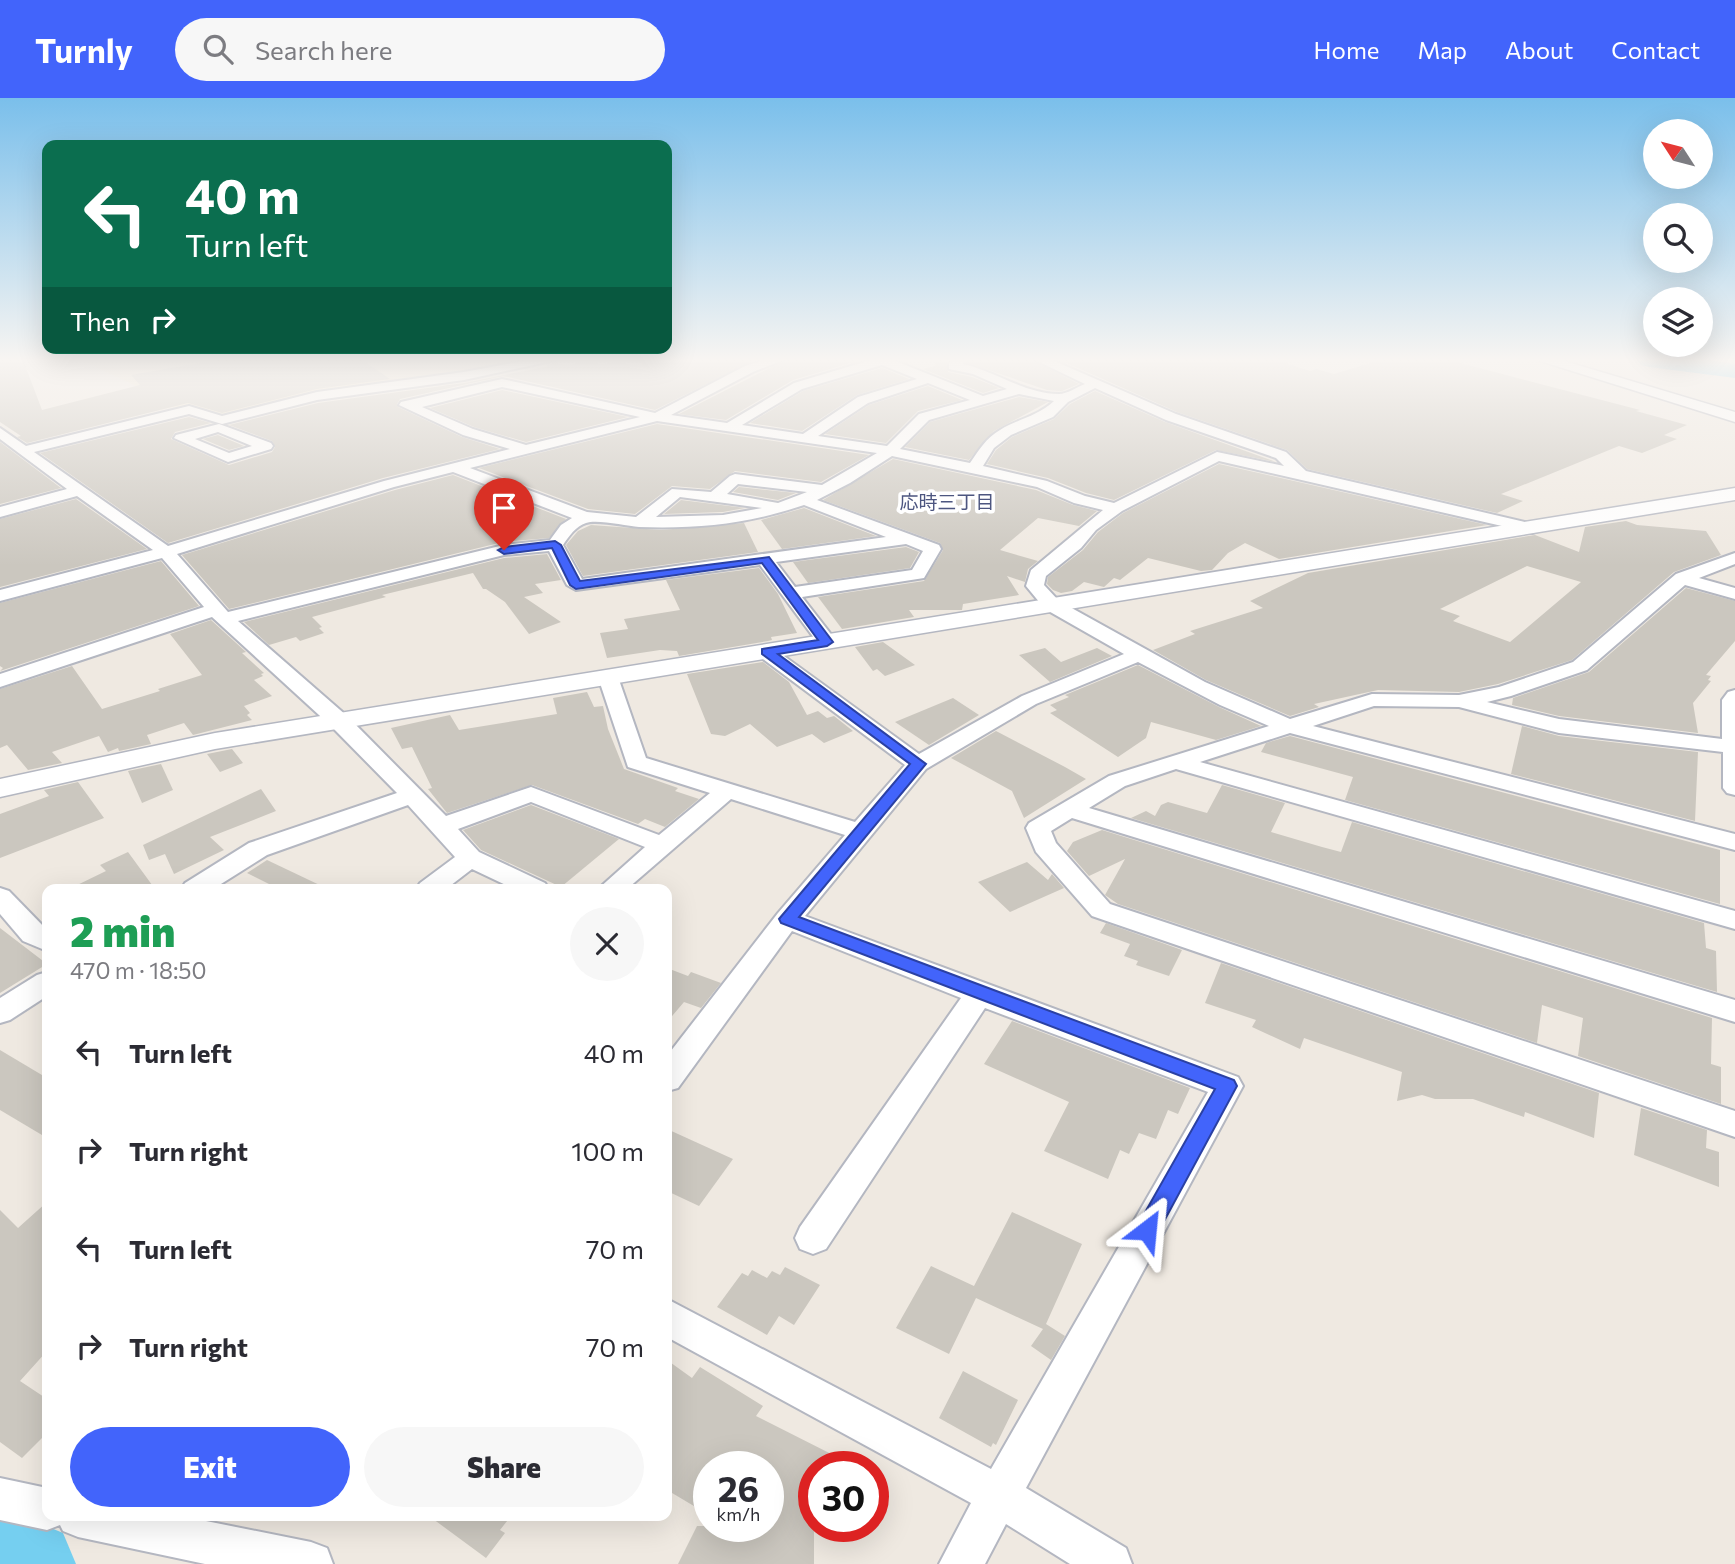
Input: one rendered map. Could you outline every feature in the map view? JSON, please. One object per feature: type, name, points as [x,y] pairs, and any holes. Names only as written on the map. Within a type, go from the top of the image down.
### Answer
[{"type":"street","points":[[23,451],[114,428]]},
{"type":"street","points":[[208,428],[181,438],[228,458],[265,446],[229,428]]},
{"type":"street","points":[[460,428],[523,449]]},
{"type":"street","points":[[0,596],[166,552],[389,484],[609,428]]},
{"type":"street","points":[[732,428],[890,451],[974,468],[1042,484],[1080,500],[1116,509]]},
{"type":"street","points":[[805,439],[821,428]]},
{"type":"street","points":[[453,467],[584,517],[640,522],[723,520],[758,515],[786,507],[825,490],[890,451],[913,428]]},
{"type":"street","points":[[974,468],[989,445],[1014,428]]},
{"type":"street","points":[[1204,428],[1281,455],[1301,474]]},
{"type":"street","points":[[0,432],[166,552],[220,614],[339,721],[442,826],[470,859],[525,884]]},
{"type":"street","points":[[1532,528],[1217,456],[1116,509],[1090,527],[1075,544],[1037,574],[1035,586],[1052,605],[1139,655],[1244,710],[1289,726],[1735,842]]},
{"type":"street","points":[[715,497],[735,479],[825,490]]},
{"type":"street","points":[[0,512],[79,491]]},
{"type":"street","points":[[640,522],[677,492],[786,507]]},
{"type":"street","points":[[0,788],[215,741],[1735,494]]},
{"type":"street","points":[[789,593],[918,574],[933,549],[804,500]]},
{"type":"street","points":[[0,681],[220,614],[491,553],[555,545],[567,528],[584,517]]},
{"type":"street","points":[[555,545],[576,585],[908,539]]},
{"type":"street","points":[[1735,558],[1682,578],[1580,666],[1504,692],[1459,701],[1372,701],[1118,781],[1038,828],[1045,846],[1101,910],[1735,1124]]},
{"type":"street","points":[[765,560],[827,642]]},
{"type":"street","points":[[1682,578],[1735,594]]},
{"type":"street","points":[[766,652],[918,764]]},
{"type":"street","points":[[672,1072],[787,919],[918,764],[1029,700],[1139,655]]},
{"type":"street","points":[[608,677],[636,762],[725,792],[861,832]]},
{"type":"street","points":[[1735,696],[1732,700],[1735,788]]},
{"type":"street","points":[[1459,701],[1559,726],[1734,747]]},
{"type":"street","points":[[1175,762],[1735,920]]},
{"type":"street","points":[[617,884],[725,792]]},
{"type":"street","points":[[442,826],[531,794],[663,845]]},
{"type":"street","points":[[202,884],[258,849],[412,796]]},
{"type":"street","points":[[1071,810],[1735,1011]]},
{"type":"street","points":[[436,884],[470,859]]},
{"type":"street","points":[[0,897],[33,933],[42,939]]},
{"type":"street","points":[[787,919],[1227,1086],[961,1564]]},
{"type":"street","points":[[0,1012],[42,985]]},
{"type":"street","points":[[813,1238],[979,994]]},
{"type":"street","points":[[672,1320],[1000,1496],[1110,1564]]},
{"type":"street","points":[[0,1499],[42,1508]]},
{"type":"street","points":[[102,1521],[311,1564]]},
{"type":"building","points":[[10,428],[86,428],[27,443],[17,437],[21,436]]},
{"type":"building","points":[[142,428],[189,428],[175,432],[171,439],[229,465],[272,452],[275,447],[272,441],[238,428],[444,428],[500,449],[383,478],[168,543],[40,453]]},
{"type":"building","points":[[479,428],[581,428],[526,442]]},
{"type":"building","points":[[639,428],[687,428],[869,455],[821,482],[735,471],[710,489],[672,486],[635,514],[588,509],[479,468]]},
{"type":"building","points":[[833,428],[901,428],[886,443],[825,434]]},
{"type":"building","points":[[924,428],[999,428],[969,460],[905,447]]},
{"type":"building","points":[[1032,428],[1183,428],[1276,462],[1216,450],[1114,500],[1086,493],[1048,478],[987,464],[996,450],[1012,437]]},
{"type":"building","points":[[1225,428],[1679,428],[1664,435],[1677,439],[1642,453],[1619,446],[1501,494],[1523,501],[1497,513],[1307,469],[1287,450]]},
{"type":"building","points":[[218,435],[244,446],[229,450],[203,439]]},
{"type":"building","points":[[0,442],[61,488],[0,504]]},
{"type":"building","points":[[893,459],[1036,490],[1073,505],[1097,511],[1079,526],[1038,518],[1000,550],[1038,561],[1028,569],[1025,582],[1007,576],[1019,595],[963,604],[962,610],[909,610],[914,617],[842,629],[818,597],[924,581],[943,550],[940,543],[823,500]]},
{"type":"building","points":[[1219,464],[1487,525],[1279,559],[1245,543],[1228,553],[1212,570],[1201,571],[1148,558],[1120,580],[1114,578],[1104,587],[1084,582],[1072,591],[1061,593],[1047,584],[1048,577],[1083,550],[1098,532],[1123,513]]},
{"type":"building","points":[[453,475],[566,519],[549,538],[503,542],[229,609],[182,555],[395,490]]},
{"type":"building","points":[[739,487],[796,493],[778,500],[733,492]]},
{"type":"building","points":[[76,499],[147,549],[0,587],[0,519]]},
{"type":"building","points":[[681,500],[745,508],[723,512],[664,514]]},
{"type":"building","points":[[804,508],[876,536],[782,549],[761,520]]},
{"type":"building","points":[[1626,521],[1637,525],[1706,531],[1721,555],[1674,572],[1572,660],[1498,684],[1459,692],[1378,690],[1314,704],[1319,707],[1290,716],[1206,680],[1153,650],[1195,634],[1190,631],[1263,608],[1250,601],[1308,573],[1535,535],[1579,552],[1585,527]],"holes":[[[1527,566],[1581,582],[1510,642],[1453,621],[1460,616],[1440,609]]]},
{"type":"building","points":[[744,523],[758,552],[583,576],[566,545],[578,531],[591,525],[661,530]]},
{"type":"building","points":[[906,547],[919,552],[910,568],[808,583],[793,562]]},
{"type":"building","points":[[547,554],[561,580],[535,584],[543,593],[524,597],[561,622],[529,634],[505,602],[483,589],[473,573],[382,595],[386,597],[312,617],[324,633],[300,641],[296,637],[269,645],[244,622],[504,558]]},
{"type":"building","points":[[161,561],[199,606],[0,671],[3,668],[0,666],[0,603]]},
{"type":"building","points":[[759,568],[778,594],[797,633],[771,637],[772,640],[768,641],[679,656],[677,651],[660,650],[607,658],[600,633],[628,629],[624,619],[680,610],[666,580]]},
{"type":"building","points":[[1686,588],[1735,601],[1735,641],[1706,675],[1711,676],[1708,680],[1711,681],[1693,703],[1698,733],[1559,716],[1512,705],[1513,698],[1589,672]]},
{"type":"building","points":[[211,620],[246,652],[242,653],[264,673],[254,680],[272,696],[244,706],[252,720],[193,735],[184,723],[147,735],[151,744],[119,751],[118,748],[108,752],[99,736],[52,752],[62,763],[28,770],[7,745],[0,748],[0,689],[72,666],[102,709],[160,691],[158,689],[202,675],[170,634]]},
{"type":"building","points":[[883,642],[915,665],[885,676],[877,669],[873,671],[855,647]]},
{"type":"building","points":[[1045,648],[1061,662],[1097,648],[1112,656],[1050,682],[1019,655]]},
{"type":"building","points":[[763,662],[789,682],[807,715],[818,711],[827,718],[834,716],[853,731],[824,743],[812,734],[777,747],[750,724],[725,736],[711,734],[687,674]]},
{"type":"building","points":[[1138,665],[1261,726],[1216,740],[1151,722],[1146,738],[1118,757],[1050,713],[1057,710],[1050,705],[1069,697],[1065,695]]},
{"type":"building","points":[[587,692],[594,707],[603,706],[608,729],[624,769],[678,788],[675,791],[699,799],[665,827],[645,819],[638,824],[532,785],[447,813],[428,789],[432,788],[412,747],[402,749],[391,728],[450,715],[459,730],[557,714],[553,698]]},
{"type":"building","points":[[953,698],[979,715],[929,745],[895,722]]},
{"type":"building","points":[[1522,726],[1559,736],[1698,752],[1695,821],[1511,774]]},
{"type":"building","points":[[996,731],[1086,779],[1024,818],[1012,791],[951,758]]},
{"type":"building","points":[[1290,736],[1720,850],[1720,904],[1345,800],[1353,777],[1261,752],[1266,743]]},
{"type":"building","points":[[232,749],[243,763],[220,772],[207,754]]},
{"type":"building","points":[[161,764],[173,790],[142,803],[128,771]]},
{"type":"building","points":[[78,782],[104,818],[0,858],[0,814],[49,796],[44,790]]},
{"type":"building","points":[[1222,785],[1285,803],[1271,832],[1322,847],[1341,852],[1352,822],[1704,923],[1706,948],[1716,951],[1717,992],[1131,818],[1146,811],[1155,816],[1161,805],[1168,802],[1207,813]]},
{"type":"building","points":[[261,789],[276,811],[210,837],[224,850],[174,874],[165,854],[149,860],[143,845]]},
{"type":"building","points":[[531,805],[619,839],[565,884],[555,884],[481,850],[463,830]]},
{"type":"building","points":[[1102,830],[1712,1018],[1711,1064],[1721,1067],[1721,1104],[1578,1056],[1583,1018],[1542,1005],[1537,1043],[1118,904],[1105,895],[1125,859],[1089,876],[1067,851],[1073,842]]},
{"type":"building","points":[[128,852],[151,884],[79,884],[106,871],[100,865]]},
{"type":"building","points":[[267,860],[317,884],[269,884],[247,873]]},
{"type":"building","points":[[1027,862],[1048,880],[1052,874],[1064,888],[1010,912],[978,882]]},
{"type":"building","points":[[1106,923],[1182,950],[1169,976],[1136,965],[1138,961],[1124,956],[1130,944],[1100,933]]},
{"type":"building","points":[[0,928],[42,960],[42,967],[0,993]]},
{"type":"building","points":[[1221,963],[1599,1093],[1594,1138],[1525,1112],[1524,1117],[1473,1099],[1435,1099],[1422,1095],[1397,1101],[1402,1072],[1304,1038],[1300,1049],[1252,1027],[1256,1020],[1205,1003]]},
{"type":"building","points":[[672,970],[688,976],[691,972],[721,983],[701,1008],[684,1002],[672,1016]]},
{"type":"building","points":[[1012,1021],[1190,1088],[1178,1114],[1168,1110],[1156,1139],[1139,1133],[1129,1154],[1120,1150],[1108,1179],[1044,1151],[1069,1102],[984,1064]]},
{"type":"building","points":[[0,1050],[42,1075],[42,1135],[0,1110]]},
{"type":"building","points":[[1641,1108],[1707,1130],[1706,1148],[1719,1152],[1719,1187],[1634,1155]]},
{"type":"building","points":[[672,1131],[733,1159],[699,1206],[672,1193]]},
{"type":"building","points":[[42,1206],[42,1357],[20,1381],[42,1396],[42,1438],[22,1458],[0,1442],[0,1210],[18,1228]]},
{"type":"building","points":[[1012,1212],[1082,1244],[1046,1324],[1065,1336],[1051,1360],[1031,1346],[1043,1329],[976,1298],[949,1354],[896,1328],[931,1266],[974,1286]]},
{"type":"building","points":[[785,1267],[820,1285],[794,1325],[779,1316],[767,1335],[717,1307],[742,1273],[748,1276],[752,1270],[767,1278],[772,1271],[780,1275]]},
{"type":"building","points":[[672,1364],[692,1378],[700,1367],[763,1406],[756,1416],[825,1451],[798,1451],[798,1542],[814,1542],[814,1564],[678,1564],[693,1534],[693,1542],[784,1542],[784,1451],[693,1451],[693,1505],[672,1493]]},
{"type":"building","points":[[963,1371],[1018,1400],[996,1445],[993,1443],[991,1447],[939,1418]]},
{"type":"building","points":[[436,1521],[507,1521],[500,1530],[505,1533],[486,1558]]},
{"type":"waterway","points":[[0,1557],[32,1564]]},
{"type":"district","name":"応時三丁目","points":[[947,501]]},
{"type":"route","points":[[504,550],[555,545],[576,585],[765,560],[827,642],[766,652],[918,764],[787,919],[1227,1086],[1147,1230]]}]
